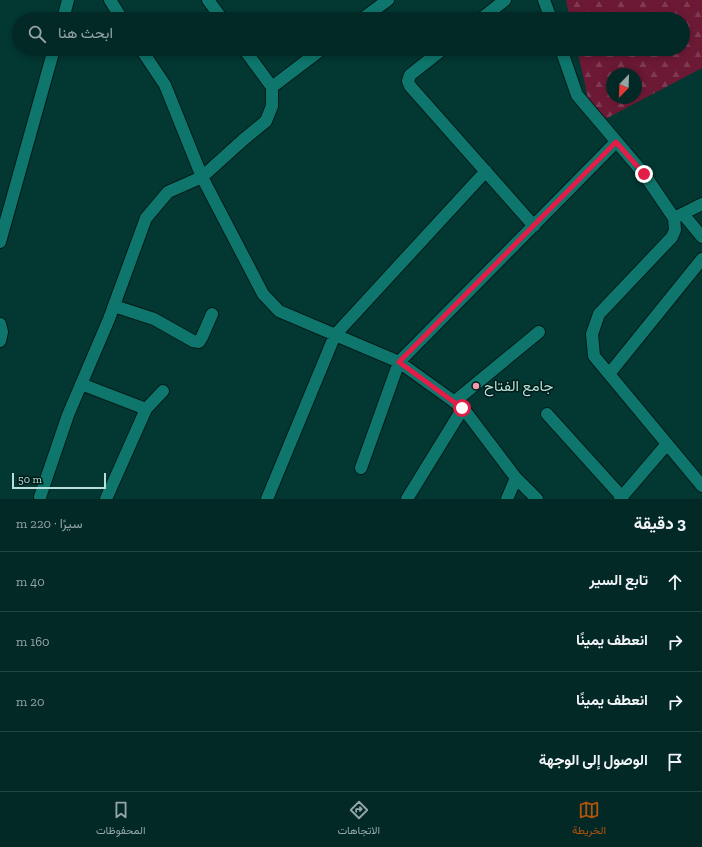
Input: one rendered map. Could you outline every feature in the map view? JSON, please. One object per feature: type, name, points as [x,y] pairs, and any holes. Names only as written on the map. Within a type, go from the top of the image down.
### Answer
[{"type":"street","points":[[65,12],[68,0]]},
{"type":"street","points":[[110,0],[118,12]]},
{"type":"street","points":[[208,0],[217,12]]},
{"type":"street","points":[[372,12],[388,0]]},
{"type":"street","points":[[490,12],[505,0]]},
{"type":"street","points":[[544,0],[548,12]]},
{"type":"street","points":[[0,242],[52,56]]},
{"type":"street","points":[[146,56],[165,86],[202,177],[263,294],[279,311],[399,362],[458,405],[516,478],[537,499]]},
{"type":"street","points":[[40,497],[68,415],[114,306],[146,218],[168,192],[202,177],[243,140],[266,122],[272,106],[272,87],[249,56]]},
{"type":"street","points":[[272,87],[313,56]]},
{"type":"street","points":[[434,56],[410,76],[408,81],[410,86],[534,226]]},
{"type":"street","points":[[563,56],[577,95],[679,216],[702,237]]},
{"type":"street","points":[[361,468],[399,362],[616,142]]},
{"type":"street","points":[[267,499],[335,335],[458,199],[486,171]]},
{"type":"street","points":[[702,204],[679,216],[672,237],[599,314],[592,334],[594,356],[702,486]]},
{"type":"street","points":[[609,374],[702,259]]},
{"type":"street","points":[[114,306],[154,319],[193,341],[199,342],[212,314]]},
{"type":"street","points":[[0,324],[2,332],[0,341]]},
{"type":"street","points":[[407,499],[458,405],[539,332]]},
{"type":"street","points":[[81,384],[146,409]]},
{"type":"street","points":[[106,499],[146,409],[163,390]]},
{"type":"street","points":[[547,414],[621,498],[667,444]]},
{"type":"street","points":[[507,499],[516,478]]},
{"type":"green space","points":[[566,0],[702,0],[702,68],[642,100],[642,68],[606,68],[606,104],[634,104],[594,125],[579,56],[690,56],[690,12],[569,12]]},
{"type":"place","name":"جامع الفتاح","points":[[476,386]]},
{"type":"route","points":[[462,408],[399,362],[616,142],[644,174]]}]
